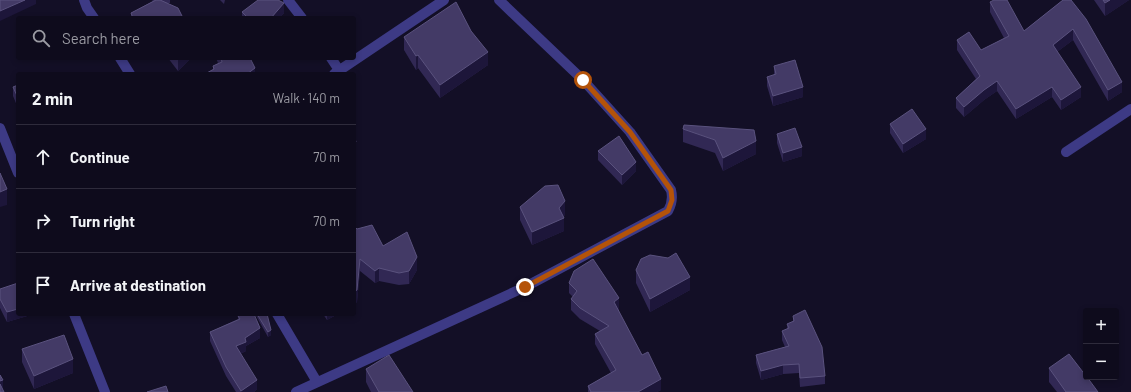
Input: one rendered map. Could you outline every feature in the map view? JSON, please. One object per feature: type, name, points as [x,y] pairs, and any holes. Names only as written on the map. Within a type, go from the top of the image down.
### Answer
[{"type":"street","points":[[84,0],[93,16]]},
{"type":"street","points":[[288,0],[300,16]]},
{"type":"street","points":[[356,59],[444,0]]},
{"type":"street","points":[[296,392],[525,287],[668,211],[671,206],[671,190],[630,132],[583,80],[499,0]]},
{"type":"street","points":[[121,60],[129,72]]},
{"type":"street","points":[[332,60],[336,72],[354,60]]},
{"type":"street","points":[[1066,152],[1131,109]]},
{"type":"street","points":[[0,128],[16,168]]},
{"type":"street","points":[[75,316],[105,392]]},
{"type":"street","points":[[279,316],[317,382]]},
{"type":"building","points":[[0,0],[25,0],[0,11]]},
{"type":"building","points":[[156,0],[160,0],[178,8],[182,16],[132,16],[131,13]]},
{"type":"building","points":[[258,0],[278,0],[284,3],[273,16],[246,16],[242,12]]},
{"type":"building","points":[[994,0],[1007,0],[1024,31],[1063,0],[1071,0],[1086,19],[1122,82],[1108,90],[1073,29],[1053,45],[1081,87],[1061,100],[1052,87],[1016,109],[997,81],[964,107],[956,98],[980,76],[957,40],[969,32],[981,50],[1009,36],[990,2]]},
{"type":"building","points":[[1103,0],[1110,0],[1105,3]]},
{"type":"building","points":[[456,2],[471,31],[488,52],[440,85],[418,55],[416,56],[404,37]]},
{"type":"building","points":[[222,60],[251,60],[255,68],[250,72],[209,72],[214,69],[213,66],[222,62]]},
{"type":"building","points":[[795,60],[803,87],[773,96],[767,77],[776,74],[774,66]]},
{"type":"building","points":[[16,86],[16,94],[13,87]]},
{"type":"building","points":[[912,109],[926,129],[903,144],[890,124]]},
{"type":"building","points":[[684,125],[754,130],[756,141],[723,158],[715,140],[683,129]]},
{"type":"building","points":[[795,128],[802,147],[783,153],[777,134]]},
{"type":"building","points":[[619,136],[636,162],[622,175],[598,151]]},
{"type":"building","points":[[0,173],[7,189],[0,192]]},
{"type":"building","points":[[558,185],[565,201],[559,208],[564,218],[532,232],[520,207],[545,186]]},
{"type":"building","points":[[372,225],[383,246],[407,232],[417,257],[409,271],[399,273],[379,268],[375,271],[360,259],[356,291],[356,228]]},
{"type":"building","points":[[676,253],[690,277],[650,299],[636,270],[641,259],[650,255],[668,258]]},
{"type":"building","points":[[593,259],[619,298],[614,302],[642,355],[648,352],[661,379],[638,392],[591,392],[588,386],[616,370],[595,334],[609,326],[580,308],[571,299],[577,291],[569,283],[574,271]]},
{"type":"building","points":[[16,284],[16,310],[7,312],[0,299],[0,289]]},
{"type":"building","points":[[805,310],[822,347],[825,376],[800,378],[799,364],[783,365],[761,371],[756,355],[789,346],[782,331],[789,328],[787,324],[794,321],[793,316]]},
{"type":"building","points":[[238,316],[255,316],[260,328],[245,338],[246,342],[236,346],[257,380],[241,391],[226,367],[210,332],[240,319]]},
{"type":"building","points":[[258,316],[268,316],[271,330],[268,332]]},
{"type":"building","points":[[64,335],[73,359],[34,376],[22,349]]},
{"type":"building","points":[[1069,354],[1083,372],[1083,380],[1089,380],[1098,392],[1066,392],[1049,368]]},
{"type":"building","points":[[389,355],[413,392],[379,392],[366,369]]},
{"type":"building","points":[[0,384],[4,392],[0,392]]},
{"type":"building","points":[[166,386],[168,392],[147,392]]},
{"type":"route","points":[[525,287],[668,211],[671,206],[671,190],[630,132],[583,80]]}]
